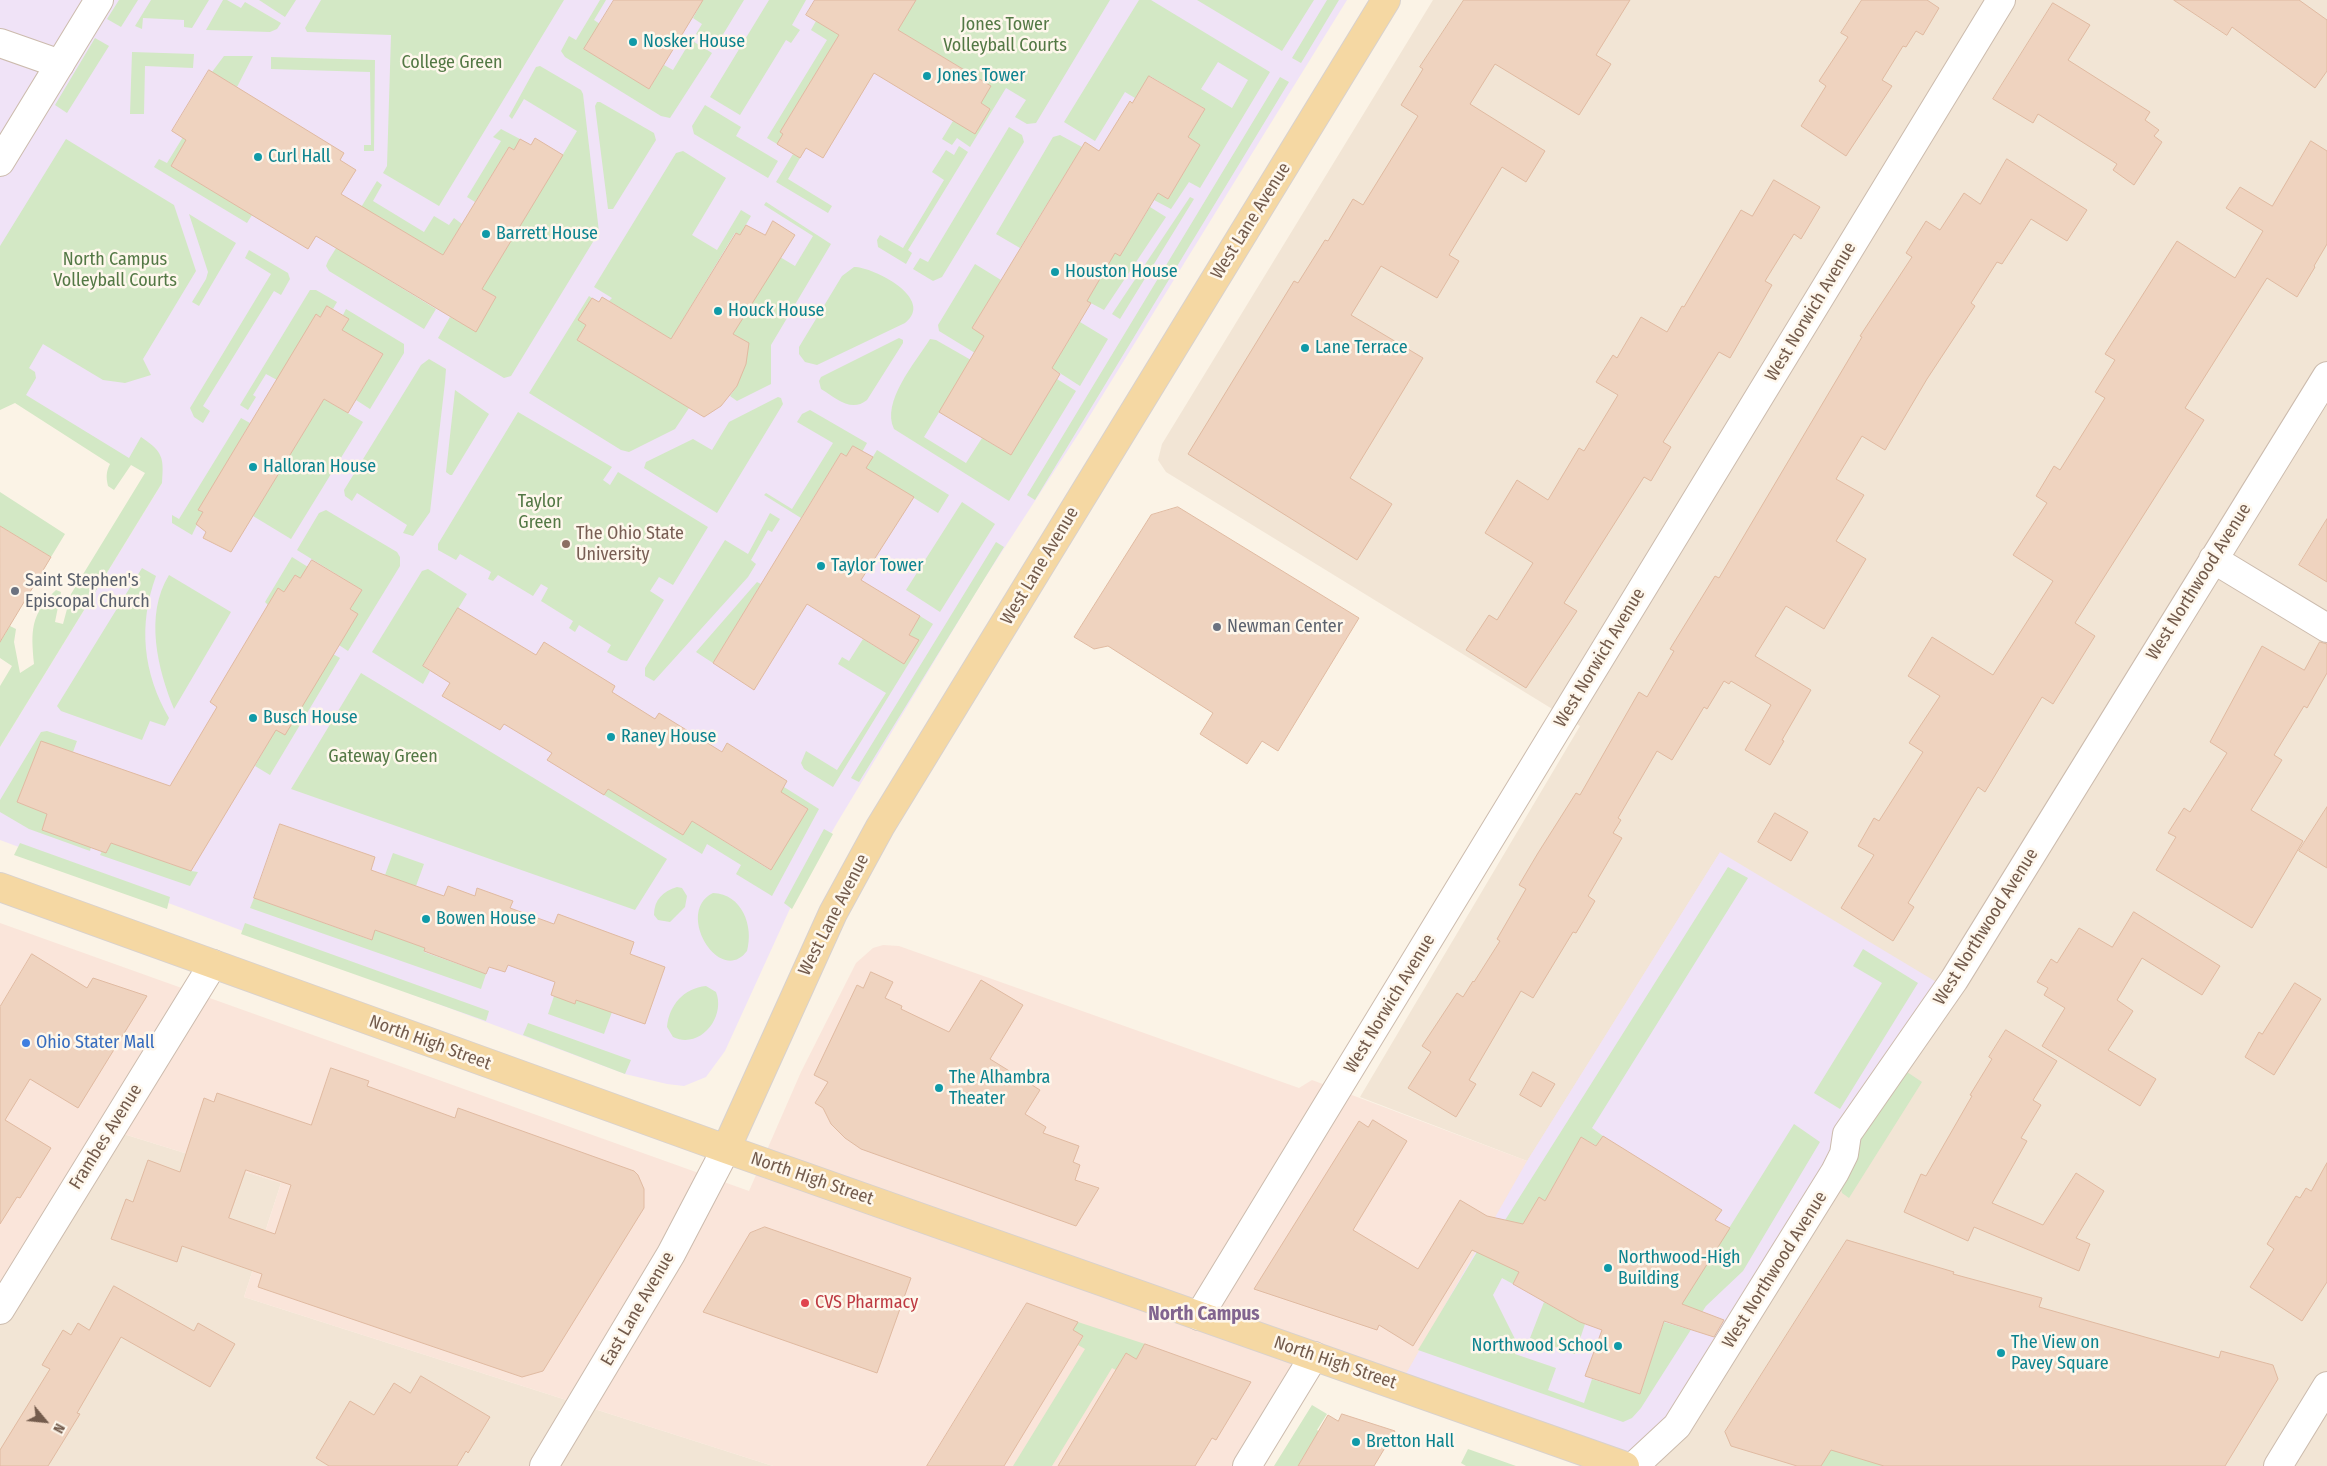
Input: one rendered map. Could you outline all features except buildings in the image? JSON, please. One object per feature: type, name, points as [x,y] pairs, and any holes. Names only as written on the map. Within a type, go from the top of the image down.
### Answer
[{"type":"main road","name":"West Lane Avenue","points":[[726,1149],[833,913],[880,827],[1386,0]]},
{"type":"main road","name":"North High Street","points":[[0,887],[726,1149],[1625,1466]]},
{"type":"street","points":[[0,162],[99,0]]},
{"type":"street","name":"West Norwich Avenue","points":[[1199,1316],[2002,0]]},
{"type":"street","points":[[0,42],[60,64]]},
{"type":"street","name":"West Northwood Avenue","points":[[1634,1466],[1677,1426],[1826,1188],[1844,1154],[1847,1134],[1954,980],[2327,376]]},
{"type":"street","points":[[2213,560],[2327,628]]},
{"type":"street","name":"Frambes Avenue","points":[[0,1310],[213,964]]},
{"type":"street","name":"East Lane Avenue","points":[[544,1466],[671,1254],[726,1149]]},
{"type":"street","points":[[1247,1466],[1314,1356]]},
{"type":"street","points":[[2278,1466],[2327,1386]]},
{"type":"shaded area","name":"The Ohio State University","points":[[0,0],[1347,0],[1081,430],[979,587],[837,823],[798,891],[725,1051],[706,1077],[684,1086],[625,1074],[0,840],[0,747],[162,483],[0,386]]},
{"type":"shaded area","points":[[1433,0],[2327,0],[2327,1466],[1634,1466],[1527,1161],[1360,1097],[1580,726],[1166,472],[1158,460],[1162,444]]},
{"type":"shaded area","points":[[1720,852],[1634,1466],[1314,1356],[1247,1466],[773,1466],[244,1297],[281,1183],[114,1131],[0,1314],[0,923],[749,1191],[801,1072],[856,963],[873,948],[883,945],[899,946],[1299,1088],[1312,1080],[1527,1161]]},
{"type":"shaded area","points":[[1720,852],[1948,989],[1844,1154],[1634,1466],[1399,1386],[1527,1161]]},
{"type":"shaded area","points":[[114,1131],[281,1183],[244,1297],[773,1466],[0,1466],[0,1314]]},
{"type":"green space","points":[[119,0],[138,0],[121,27],[107,19]]},
{"type":"green space","points":[[151,0],[209,0],[192,28],[184,27],[184,20],[143,18],[142,29],[135,26]]},
{"type":"green space","points":[[223,0],[227,0],[241,8],[245,2],[281,23],[277,29],[270,32],[206,30]]},
{"type":"green space","points":[[259,0],[296,0],[285,17]]},
{"type":"green space","name":"College Green","points":[[321,0],[564,0],[439,206],[383,173],[387,166],[391,35],[307,32],[305,28]]},
{"type":"green space","points":[[600,0],[606,0],[594,20],[600,24],[584,49],[649,89],[664,65],[673,70],[691,40],[712,53],[670,118],[661,116],[565,57],[561,51],[569,36],[576,40]]},
{"type":"green space","points":[[695,0],[744,0],[716,46],[696,34],[702,24],[693,18],[699,7],[693,2]]},
{"type":"green space","points":[[769,0],[806,0],[792,25],[800,30],[791,43],[786,40],[740,115],[710,97]]},
{"type":"green space","name":"Jones Tower Volleyball Courts","points":[[916,0],[1110,0],[1036,123],[1027,124],[1015,117],[1026,100],[1006,88],[970,147],[957,138],[952,145],[942,139],[953,121],[975,133],[990,109],[981,103],[991,86],[898,30]]},
{"type":"green space","points":[[1139,0],[1151,0],[1270,72],[1200,188],[1189,182],[1171,209],[1154,200],[1158,193],[1168,199],[1200,145],[1188,137],[1205,109],[1150,76],[1135,98],[1125,92],[1095,141],[1064,122]],"holes":[[[1218,62],[1248,80],[1232,108],[1201,89]]]},
{"type":"green space","points":[[1197,0],[1314,0],[1282,51]]},
{"type":"green space","points":[[1327,0],[1339,0],[1301,63],[1292,58]]},
{"type":"green space","points":[[816,21],[839,35],[780,132],[783,134],[777,144],[767,138],[827,40],[811,30]]},
{"type":"green space","points":[[95,38],[109,46],[67,113],[55,105]]},
{"type":"green space","points":[[132,52],[194,54],[193,68],[145,66],[144,114],[130,114]]},
{"type":"green space","points":[[224,56],[253,56],[237,87],[212,72]]},
{"type":"green space","points":[[271,57],[375,60],[374,151],[364,151],[364,145],[371,145],[370,72],[271,69]]},
{"type":"green space","points":[[540,66],[581,90],[583,94],[599,232],[511,376],[504,378],[438,338],[450,317],[476,331],[496,297],[482,289],[577,131],[524,99],[512,119],[509,116],[536,67]]},
{"type":"green space","points":[[1280,77],[1289,82],[1035,500],[1027,495]]},
{"type":"green space","points":[[597,102],[654,133],[656,140],[613,209],[608,209],[595,106]]},
{"type":"green space","points":[[705,105],[741,127],[736,136],[778,161],[768,178],[694,134],[692,126]]},
{"type":"green space","points":[[1009,127],[1022,135],[1024,142],[942,277],[933,281],[913,269],[920,258],[928,262]]},
{"type":"green space","points":[[501,129],[520,139],[514,150],[509,147],[475,202],[467,197],[501,141],[493,137]]},
{"type":"green space","points":[[1060,135],[1082,147],[1020,248],[996,234],[1053,137]]},
{"type":"green space","points":[[183,137],[187,140],[171,166],[252,215],[247,223],[154,167],[159,159],[167,163]]},
{"type":"green space","name":"North Campus Volleyball Courts","points":[[66,139],[174,205],[196,271],[143,359],[151,375],[125,383],[103,380],[43,344],[29,368],[35,372],[36,378],[26,395],[129,458],[141,437],[158,451],[163,467],[162,483],[0,747],[0,686],[12,666],[0,658],[0,642],[10,626],[16,629],[14,642],[20,673],[34,664],[34,624],[41,607],[56,590],[61,592],[55,622],[63,624],[71,594],[145,473],[131,465],[114,490],[107,483],[107,472],[110,464],[15,403],[0,410],[0,246]]},
{"type":"green space","points":[[959,146],[968,152],[908,250],[912,253],[906,264],[878,247],[877,240],[880,235],[903,248],[944,180],[932,172],[946,150],[954,155]]},
{"type":"green space","points":[[683,151],[726,178],[692,235],[717,250],[741,210],[751,216],[740,235],[735,233],[671,339],[609,301],[612,298],[594,287],[676,153]]},
{"type":"green space","points":[[793,154],[800,158],[788,179],[832,206],[828,213],[776,182]]},
{"type":"green space","points":[[377,181],[382,185],[373,201],[424,232],[434,216],[449,225],[454,218],[462,224],[443,255],[376,215],[357,214]]},
{"type":"green space","points":[[1190,197],[1194,199],[1120,319],[1112,314]]},
{"type":"green space","points":[[766,202],[831,244],[771,345],[771,384],[737,401],[730,396],[737,386],[749,344],[733,334],[780,257],[795,266],[813,236],[764,205]]},
{"type":"green space","points":[[1150,207],[1166,217],[1104,310],[1087,301],[1115,253],[1120,256]]},
{"type":"green space","points":[[189,214],[236,243],[199,306],[192,302],[206,279],[208,272]]},
{"type":"green space","points":[[353,221],[351,257],[436,309],[424,329],[329,271],[326,266],[328,261]]},
{"type":"green space","points":[[249,250],[288,273],[290,279],[281,295],[274,291],[203,406],[210,411],[203,423],[194,417],[190,408],[271,274],[245,258]]},
{"type":"green space","points":[[975,264],[1001,280],[972,328],[990,339],[975,353],[939,331],[938,325]]},
{"type":"green space","points":[[854,267],[875,272],[899,286],[908,295],[913,304],[913,314],[905,323],[817,365],[805,362],[799,354],[799,347],[842,276]]},
{"type":"green space","points":[[310,290],[316,290],[337,302],[333,309],[327,306],[320,317],[316,315],[277,380],[266,374],[253,395],[256,397],[248,410],[240,405]]},
{"type":"green space","points":[[589,296],[592,298],[579,320],[586,325],[577,340],[689,408],[675,429],[629,452],[621,450],[529,393]]},
{"type":"green space","points":[[346,309],[404,344],[404,353],[370,409],[356,400],[383,354],[342,330],[349,319],[343,315]]},
{"type":"green space","points":[[1080,322],[1108,339],[1080,386],[1052,368]]},
{"type":"green space","points":[[899,338],[903,340],[903,343],[867,400],[861,404],[849,405],[821,389],[819,381],[821,377]]},
{"type":"green space","points":[[930,339],[936,340],[971,360],[924,437],[966,463],[982,438],[1011,455],[1057,379],[1076,391],[1009,501],[894,429],[891,418],[896,395],[901,383]]},
{"type":"green space","points":[[429,359],[446,369],[445,382],[430,512],[413,536],[403,533],[407,525],[357,493],[352,501],[345,496],[344,490],[421,365]]},
{"type":"green space","points":[[455,390],[489,414],[452,475],[450,475],[446,472]]},
{"type":"green space","points":[[778,397],[781,398],[783,404],[717,513],[644,468],[646,462],[693,439],[712,450],[729,422]]},
{"type":"green space","points":[[324,399],[363,422],[291,539],[253,516]]},
{"type":"green space","points":[[810,410],[867,443],[862,452],[853,446],[847,456],[841,453],[801,518],[764,495],[766,493],[792,509],[833,443],[797,422],[802,414]]},
{"type":"green space","name":"Taylor Green","points":[[518,412],[612,467],[603,480],[610,485],[618,472],[708,527],[673,585],[659,577],[650,591],[664,600],[627,661],[621,660],[607,652],[611,645],[579,625],[575,632],[569,628],[573,621],[541,601],[548,588],[541,584],[533,596],[498,575],[493,581],[488,579],[491,572],[460,554],[456,560],[438,550],[438,544]]},
{"type":"green space","points":[[241,418],[250,423],[199,510],[203,512],[192,535],[172,523],[172,515],[179,519]]},
{"type":"green space","points":[[877,450],[949,495],[938,513],[866,468]]},
{"type":"green space","points":[[0,492],[65,534],[51,557],[0,526]]},
{"type":"green space","points":[[962,502],[995,524],[940,612],[906,590]]},
{"type":"green space","points":[[326,510],[397,552],[400,557],[400,566],[348,651],[339,645],[358,614],[350,609],[362,590],[297,550],[319,513]]},
{"type":"green space","points":[[770,513],[780,519],[772,532],[768,530],[751,560],[756,564],[748,577],[654,681],[645,676],[645,668],[725,540],[748,554]]},
{"type":"green space","points":[[996,542],[1004,547],[859,782],[851,778]]},
{"type":"green space","points":[[292,557],[308,567],[301,579],[295,575],[284,592],[278,589],[268,605],[265,602]]},
{"type":"green space","points":[[142,568],[156,576],[150,594],[147,613],[146,648],[153,684],[169,718],[165,726],[150,721],[142,740],[61,711],[57,706]]},
{"type":"green space","points":[[428,569],[467,594],[423,666],[430,671],[423,684],[372,652],[422,571]]},
{"type":"green space","points":[[169,575],[231,612],[174,709],[159,660],[155,625],[161,591]]},
{"type":"green space","points":[[757,582],[761,584],[713,663],[696,652]]},
{"type":"green space","points":[[920,616],[933,624],[833,787],[804,769],[801,763],[806,751],[837,770],[886,693],[838,664],[842,657],[849,661],[863,639],[904,664],[918,640],[909,635]]},
{"type":"green space","points":[[333,654],[340,658],[270,775],[255,766],[276,729]]},
{"type":"green space","name":"Gateway Green","points":[[361,673],[667,859],[635,910],[291,789]]},
{"type":"green space","points":[[47,731],[77,741],[73,752],[41,742],[17,802],[47,814],[42,830],[91,847],[90,851],[29,829],[0,812],[0,800],[41,732]]},
{"type":"green space","points":[[784,787],[819,809],[772,896],[736,874],[741,865],[707,844],[702,854],[604,795],[608,789],[683,835],[692,821],[770,870],[808,809],[780,792]]},
{"type":"green space","points":[[824,829],[833,834],[792,909],[784,903]]},
{"type":"green space","points":[[20,843],[170,897],[167,909],[14,855]]},
{"type":"green space","points":[[111,843],[198,872],[190,886],[100,855],[102,851],[107,852]]},
{"type":"green space","points":[[393,853],[424,864],[416,886],[385,875]]},
{"type":"green space","points":[[1728,867],[1748,878],[1592,1128],[1603,1136],[1597,1146],[1581,1137],[1545,1201],[1539,1198],[1523,1224],[1512,1222],[1519,1272],[1513,1284],[1502,1278],[1493,1295],[1517,1343],[1515,1354],[1556,1368],[1548,1390],[1584,1403],[1592,1379],[1640,1394],[1664,1322],[1691,1330],[1641,1408],[1632,1418],[1623,1422],[1418,1350],[1489,1232],[1502,1225]]},
{"type":"green space","points":[[677,887],[682,888],[687,896],[685,907],[670,922],[658,920],[654,915],[654,910],[660,897]]},
{"type":"green space","points":[[713,893],[732,899],[744,913],[749,932],[749,941],[747,951],[736,960],[725,960],[714,953],[705,943],[700,929],[698,915],[702,902]]},
{"type":"green space","points":[[254,898],[371,940],[375,930],[425,948],[424,952],[486,974],[481,989],[250,908]]},
{"type":"green space","points":[[245,923],[489,1011],[486,1021],[241,934]]},
{"type":"green space","points":[[1863,949],[1918,983],[1840,1109],[1814,1093],[1882,983],[1853,966]]},
{"type":"green space","points":[[706,986],[716,992],[718,1002],[714,1021],[701,1035],[693,1039],[683,1040],[673,1037],[667,1027],[674,1005],[691,990]]},
{"type":"green space","points":[[554,996],[575,1003],[576,1000],[612,1012],[604,1034],[548,1014]]},
{"type":"green space","points":[[528,1023],[631,1060],[625,1074],[523,1035]]},
{"type":"green space","points":[[1907,1072],[1922,1082],[1849,1198],[1842,1193],[1840,1185],[1853,1140]]},
{"type":"green space","points":[[1794,1124],[1820,1142],[1743,1271],[1706,1306],[1692,1329],[1699,1311],[1666,1298],[1686,1297]]},
{"type":"green space","points":[[1544,1302],[1585,1324],[1575,1354],[1530,1338]]},
{"type":"green space","points":[[1078,1322],[1145,1344],[1136,1359],[1126,1354],[1116,1370],[1112,1368],[1052,1466],[1013,1466],[1085,1349],[1078,1345],[1083,1337],[1073,1330]]},
{"type":"green space","points":[[1312,1405],[1327,1414],[1317,1430],[1327,1437],[1304,1456],[1298,1466],[1274,1466]]},
{"type":"green space","points":[[1840,1435],[1884,1466],[1821,1466]]},
{"type":"green space","points":[[1468,1449],[1516,1466],[1466,1466],[1461,1463]]},
{"type":"place","name":"Nosker House","points":[[633,42]]},
{"type":"place","name":"Jones Tower","points":[[927,76]]},
{"type":"place","name":"Curl Hall","points":[[258,157]]},
{"type":"place","name":"Barrett House","points":[[486,234]]},
{"type":"place","name":"Houston House","points":[[1055,272]]},
{"type":"place","name":"Houck House","points":[[718,311]]},
{"type":"place","name":"Lane Terrace","points":[[1305,348]]},
{"type":"place","name":"Halloran House","points":[[253,467]]},
{"type":"place","name":"The Ohio State University","points":[[566,544]]},
{"type":"place","name":"Taylor Tower","points":[[821,566]]},
{"type":"place","name":"Saint Stephen's Episcopal Church","points":[[15,591]]},
{"type":"place","name":"Newman Center","points":[[1217,627]]},
{"type":"place","name":"Busch House","points":[[253,718]]},
{"type":"place","name":"Raney House","points":[[611,737]]},
{"type":"place","name":"Bowen House","points":[[426,919]]},
{"type":"place","name":"Ohio Stater Mall","points":[[26,1043]]},
{"type":"place","name":"The Alhambra Theater","points":[[939,1088]]},
{"type":"place","name":"Northwood-High Building","points":[[1608,1268]]},
{"type":"place","name":"CVS Pharmacy","points":[[805,1303]]},
{"type":"place","name":"Northwood School","points":[[1618,1346]]},
{"type":"place","name":"The View on Pavey Square","points":[[2001,1353]]},
{"type":"place","name":"Bretton Hall","points":[[1356,1442]]},
{"type":"district","name":"North Campus","points":[[1204,1315]]}]
